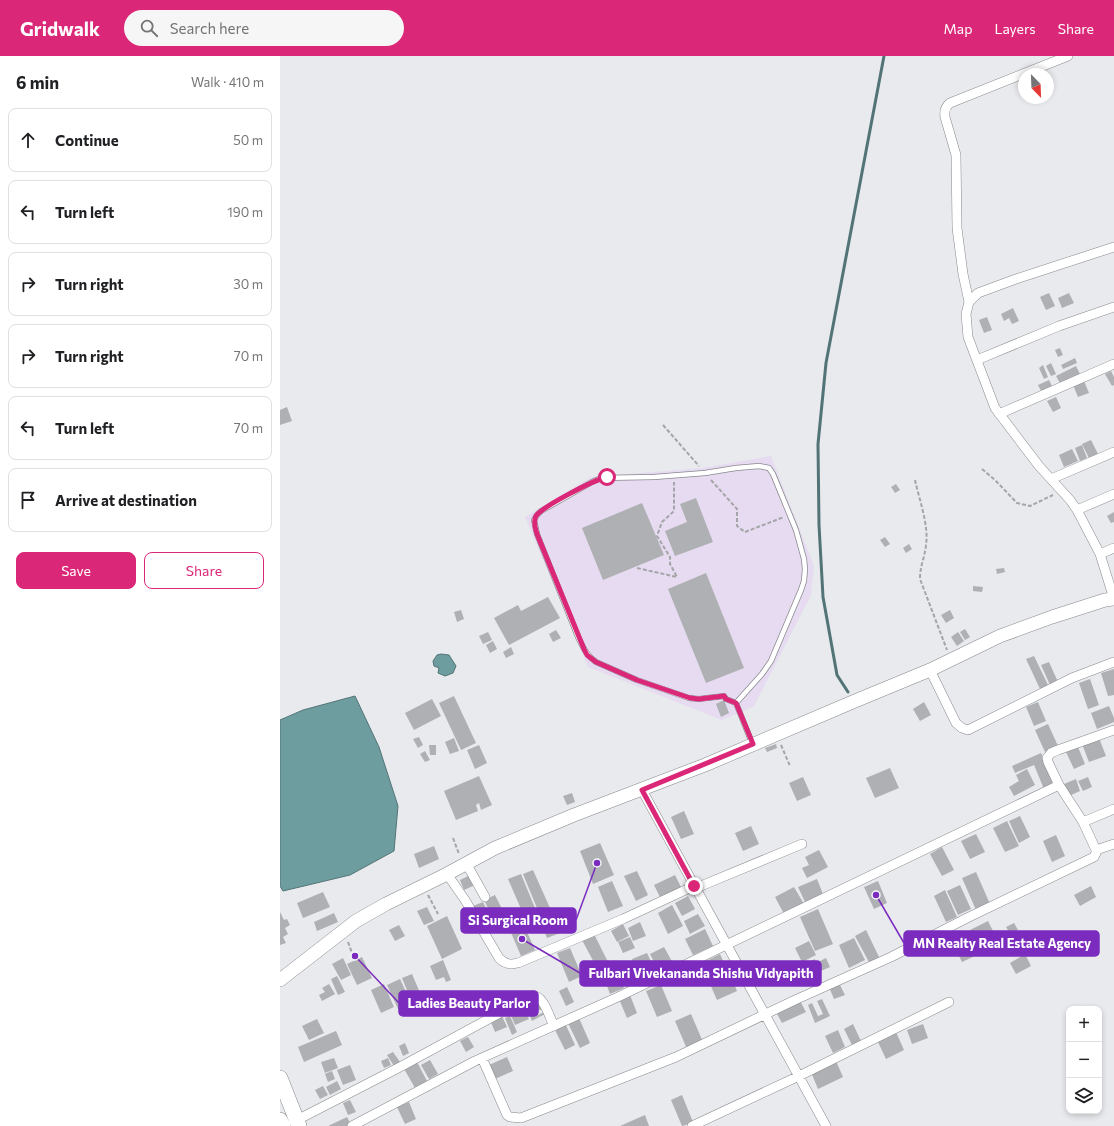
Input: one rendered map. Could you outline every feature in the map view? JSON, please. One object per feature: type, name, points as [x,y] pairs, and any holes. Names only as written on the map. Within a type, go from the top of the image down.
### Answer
[{"type":"highway","points":[[280,1078],[298,1123]]},
{"type":"highway","points":[[280,1120],[282,1126]]},
{"type":"main road","points":[[281,978],[356,921],[495,848],[574,815],[642,790],[930,670],[1000,636],[1052,616],[1105,600],[1114,599]]},
{"type":"street","points":[[1068,56],[950,103],[946,106],[944,111],[956,155],[957,228],[963,274],[969,302],[966,314],[968,337],[998,414],[1077,510],[1100,554],[1114,599]]},
{"type":"street","points":[[969,302],[978,293],[1016,278],[1114,247]]},
{"type":"street","points":[[977,360],[1065,324],[1114,307]]},
{"type":"street","points":[[998,414],[1114,364]]},
{"type":"street","points":[[1051,480],[1114,452]]},
{"type":"street","points":[[1077,510],[1114,494]]},
{"type":"street","points":[[1100,554],[1114,548]]},
{"type":"street","points":[[930,670],[956,723],[962,728],[968,730],[1072,678],[1114,662]]},
{"type":"street","points":[[482,1058],[507,1115],[510,1118],[521,1118],[676,1057],[766,1014],[892,957],[967,918],[1094,857],[1096,850],[1083,822],[1059,785],[1047,758],[1049,755],[1058,750],[1114,730]]},
{"type":"street","points":[[352,1126],[482,1058],[618,997],[1059,785]]},
{"type":"street","points":[[642,790],[826,1126]]},
{"type":"street","points":[[1083,822],[1114,809]]},
{"type":"street","points":[[447,874],[465,900],[499,958],[503,962],[509,964],[518,963],[624,919],[695,887],[802,844]]},
{"type":"street","points":[[1096,850],[1114,844]]},
{"type":"street","points":[[465,864],[485,897]]},
{"type":"street","points":[[298,1123],[531,996],[535,995],[543,1002],[554,1026]]},
{"type":"street","points":[[692,1126],[799,1076],[948,1002]]},
{"type":"lane","points":[[736,703],[762,674],[771,661],[801,590],[804,575],[804,559],[790,514],[769,468],[736,468],[705,473],[654,477],[607,477],[597,480],[541,511],[537,515],[534,520],[535,526],[578,637],[590,658],[637,680],[690,698],[699,699],[724,696],[726,699],[736,703],[753,744]]},
{"type":"path","points":[[982,469],[1017,503],[1030,506],[1061,491]]},
{"type":"path","points":[[637,568],[677,577],[670,564],[670,557],[657,536],[662,522],[674,511],[673,475]]},
{"type":"path","points":[[915,480],[927,532],[926,545],[920,568],[920,579],[951,660]]},
{"type":"path","points":[[745,532],[790,514]]},
{"type":"path","points":[[776,734],[790,766]]},
{"type":"path","points":[[453,838],[465,864]]},
{"type":"path","points":[[423,885],[438,914]]},
{"type":"shaded area","points":[[771,456],[814,566],[811,595],[754,706],[722,720],[588,667],[525,517],[591,477],[703,468]]},
{"type":"water","points":[[437,655],[449,655],[456,666],[453,673],[445,676],[438,673],[439,668],[434,666],[433,661]]},
{"type":"water","points":[[355,696],[379,747],[398,806],[394,851],[350,875],[283,891],[280,886],[280,720],[303,710]]},
{"type":"building","points":[[1049,293],[1055,306],[1046,310],[1040,297]]},
{"type":"building","points":[[1069,293],[1074,303],[1062,308],[1058,298]]},
{"type":"building","points":[[1013,308],[1019,321],[1012,324],[1009,318],[1004,321],[1001,314]]},
{"type":"building","points":[[987,317],[992,330],[984,333],[979,320]]},
{"type":"building","points":[[1060,348],[1063,355],[1058,357],[1055,350]]},
{"type":"building","points":[[1075,358],[1077,363],[1063,369],[1061,365]]},
{"type":"building","points":[[1051,363],[1056,374],[1051,376],[1046,366]]},
{"type":"building","points":[[1043,365],[1048,377],[1044,379],[1039,368]]},
{"type":"building","points":[[1076,366],[1081,376],[1061,385],[1056,376]]},
{"type":"building","points":[[1111,371],[1114,377],[1114,385],[1112,386],[1105,374]]},
{"type":"building","points":[[1049,380],[1053,388],[1042,393],[1038,385]]},
{"type":"building","points":[[1084,381],[1089,393],[1078,397],[1073,385]]},
{"type":"building","points":[[1056,397],[1061,408],[1053,412],[1047,401]]},
{"type":"building","points":[[287,407],[292,421],[280,425],[280,410]]},
{"type":"building","points":[[1091,440],[1099,456],[1090,460],[1082,444]]},
{"type":"building","points":[[1082,445],[1087,458],[1080,461],[1075,448]]},
{"type":"building","points":[[1072,449],[1078,461],[1064,467],[1059,455]]},
{"type":"building","points":[[896,484],[900,490],[895,493],[891,487]]},
{"type":"building","points":[[696,498],[713,542],[675,556],[665,531],[687,522],[680,504]]},
{"type":"building","points":[[642,503],[664,555],[603,580],[582,528]]},
{"type":"building","points":[[1114,512],[1114,522],[1111,523],[1107,516]]},
{"type":"building","points":[[885,537],[890,544],[885,547],[880,540]]},
{"type":"building","points":[[909,544],[912,549],[906,553],[903,548]]},
{"type":"building","points":[[1004,568],[1005,572],[997,574],[996,569]]},
{"type":"building","points":[[706,573],[744,668],[706,683],[668,589]]},
{"type":"building","points":[[973,586],[983,587],[982,592],[973,591]]},
{"type":"building","points":[[548,597],[560,618],[509,645],[494,618],[518,605],[521,611]]},
{"type":"building","points":[[461,610],[464,619],[457,622],[454,612]]},
{"type":"building","points":[[950,610],[954,618],[946,623],[941,615]]},
{"type":"building","points":[[965,629],[970,637],[965,640],[960,632]]},
{"type":"building","points":[[556,630],[561,638],[553,642],[549,634]]},
{"type":"building","points":[[488,632],[492,640],[483,644],[479,636]]},
{"type":"building","points":[[958,632],[964,641],[957,646],[951,637]]},
{"type":"building","points":[[493,641],[497,649],[490,653],[486,645]]},
{"type":"building","points":[[511,647],[514,654],[506,658],[503,652]]},
{"type":"building","points":[[1034,656],[1049,687],[1041,691],[1026,659]]},
{"type":"building","points":[[1049,662],[1058,682],[1050,685],[1041,665]]},
{"type":"building","points":[[1114,669],[1114,695],[1108,696],[1101,673]]},
{"type":"building","points":[[1090,679],[1099,705],[1088,709],[1079,683]]},
{"type":"building","points":[[454,696],[476,743],[461,750],[439,703]]},
{"type":"building","points":[[432,699],[441,716],[414,730],[405,713]]},
{"type":"building","points":[[724,700],[729,713],[721,717],[716,704]]},
{"type":"building","points":[[924,702],[931,715],[920,721],[913,709]]},
{"type":"building","points":[[1038,702],[1046,721],[1034,726],[1026,707]]},
{"type":"building","points":[[1109,706],[1114,722],[1097,729],[1091,713]]},
{"type":"building","points":[[1048,724],[1058,746],[1045,752],[1035,730]]},
{"type":"building","points":[[419,737],[423,745],[418,748],[413,739]]},
{"type":"building","points":[[454,738],[459,751],[450,754],[445,742]]},
{"type":"building","points":[[1099,738],[1106,756],[1089,762],[1082,744]]},
{"type":"building","points":[[776,744],[777,748],[767,752],[765,748]]},
{"type":"building","points":[[429,745],[436,745],[436,755],[430,755]]},
{"type":"building","points":[[479,745],[487,763],[475,769],[467,750]]},
{"type":"building","points":[[1078,747],[1085,764],[1074,769],[1066,752]]},
{"type":"building","points":[[425,751],[430,760],[425,762],[420,754]]},
{"type":"building","points":[[1041,753],[1054,784],[1044,789],[1034,765],[1015,773],[1012,766]]},
{"type":"building","points":[[890,768],[899,788],[875,798],[866,778]]},
{"type":"building","points":[[1027,769],[1035,785],[1014,796],[1009,787],[1019,781],[1016,775]]},
{"type":"building","points":[[479,776],[492,805],[481,810],[479,803],[476,805],[478,811],[456,820],[444,791]]},
{"type":"building","points":[[803,777],[811,795],[797,801],[789,783]]},
{"type":"building","points":[[1088,777],[1092,787],[1083,791],[1078,781]]},
{"type":"building","points":[[1076,779],[1080,791],[1069,796],[1064,784]]},
{"type":"building","points":[[572,793],[575,802],[567,805],[563,796]]},
{"type":"building","points":[[684,811],[694,834],[681,839],[671,817]]},
{"type":"building","points":[[1020,816],[1030,837],[1019,843],[1009,821]]},
{"type":"building","points":[[1007,821],[1019,846],[1005,852],[993,828]]},
{"type":"building","points":[[751,826],[759,844],[743,851],[735,833]]},
{"type":"building","points":[[976,834],[985,852],[970,859],[961,841]]},
{"type":"building","points":[[1056,835],[1065,856],[1052,862],[1043,841]]},
{"type":"building","points":[[600,843],[614,875],[593,884],[580,851]]},
{"type":"building","points":[[434,846],[439,859],[419,868],[414,854]]},
{"type":"building","points":[[942,847],[954,870],[942,876],[930,854]]},
{"type":"building","points":[[819,850],[828,867],[807,878],[802,868],[809,865],[805,857]]},
{"type":"building","points":[[533,870],[550,908],[539,913],[523,874]]},
{"type":"building","points":[[637,871],[648,895],[636,901],[624,876]]},
{"type":"building","points":[[976,872],[990,904],[976,910],[962,878]]},
{"type":"building","points":[[521,874],[537,913],[525,918],[508,879]]},
{"type":"building","points":[[470,875],[475,885],[464,890],[460,880]]},
{"type":"building","points":[[675,875],[682,889],[661,899],[654,885]]},
{"type":"building","points":[[817,879],[823,894],[805,902],[798,887]]},
{"type":"building","points":[[612,881],[623,906],[608,912],[598,887]]},
{"type":"building","points":[[878,881],[887,903],[874,909],[864,887]]},
{"type":"building","points":[[960,885],[971,909],[958,915],[947,891]]},
{"type":"building","points":[[1091,886],[1096,897],[1080,906],[1074,895]]},
{"type":"building","points":[[794,887],[804,904],[784,914],[775,897]]},
{"type":"building","points":[[945,890],[957,917],[946,922],[934,896]]},
{"type":"building","points":[[323,892],[330,907],[303,918],[297,903]]},
{"type":"building","points":[[495,895],[504,913],[493,918],[484,900]]},
{"type":"building","points":[[688,896],[695,909],[682,916],[675,903]]},
{"type":"building","points":[[483,902],[496,929],[486,933],[473,906]]},
{"type":"building","points":[[672,905],[683,926],[668,934],[658,913]]},
{"type":"building","points":[[427,907],[434,921],[424,925],[417,911]]},
{"type":"building","points":[[818,909],[833,944],[815,951],[800,917]]},
{"type":"building","points":[[550,911],[560,933],[547,938],[538,916]]},
{"type":"building","points":[[280,912],[284,920],[287,919],[290,925],[285,928],[288,934],[283,937],[286,943],[280,945]]},
{"type":"building","points":[[334,913],[338,922],[317,931],[314,922]]},
{"type":"building","points":[[698,914],[705,926],[690,934],[684,921]]},
{"type":"building","points":[[447,916],[462,949],[442,959],[427,926]]},
{"type":"building","points":[[988,921],[1000,945],[981,954],[970,930]]},
{"type":"building","points":[[640,922],[646,936],[633,941],[628,928]]},
{"type":"building","points":[[523,923],[535,950],[521,956],[509,928]]},
{"type":"building","points":[[1014,923],[1018,930],[1010,934],[1006,927]]},
{"type":"building","points":[[623,924],[629,936],[617,942],[611,931]]},
{"type":"building","points":[[399,925],[405,936],[395,941],[389,930]]},
{"type":"building","points":[[705,929],[713,946],[693,955],[685,939]]},
{"type":"building","points":[[866,930],[880,959],[870,964],[855,936]]},
{"type":"building","points":[[594,934],[609,964],[598,970],[582,940]]},
{"type":"building","points":[[630,937],[635,948],[623,953],[618,942]]},
{"type":"building","points":[[854,938],[865,960],[849,968],[839,945]]},
{"type":"building","points":[[809,941],[816,955],[802,962],[795,948]]},
{"type":"building","points":[[971,943],[977,955],[962,962],[956,950]]},
{"type":"building","points":[[664,947],[674,965],[659,972],[650,954]]},
{"type":"building","points":[[570,948],[582,976],[569,982],[557,953]]},
{"type":"building","points":[[647,953],[655,970],[639,977],[632,959]]},
{"type":"building","points":[[720,954],[728,972],[705,983],[696,966]]},
{"type":"building","points":[[1025,954],[1031,966],[1016,974],[1010,963]]},
{"type":"building","points":[[362,957],[372,978],[357,985],[347,964]]},
{"type":"building","points":[[343,958],[351,975],[341,980],[332,964]]},
{"type":"building","points":[[826,958],[830,967],[814,974],[808,962],[815,959],[816,963]]},
{"type":"building","points":[[443,960],[451,980],[446,982],[444,977],[436,980],[430,966]]},
{"type":"building","points":[[412,974],[421,995],[411,1000],[402,978]]},
{"type":"building","points":[[617,974],[624,988],[610,994],[607,986],[610,985],[608,979]]},
{"type":"building","points":[[730,974],[737,991],[717,1000],[710,984]]},
{"type":"building","points":[[337,976],[345,992],[338,995],[331,979]]},
{"type":"building","points":[[400,979],[412,1005],[399,1011],[387,985]]},
{"type":"building","points":[[839,983],[845,995],[834,999],[829,987]]},
{"type":"building","points":[[329,984],[335,994],[322,1001],[319,995],[325,992],[322,988]]},
{"type":"building","points":[[384,984],[394,1007],[381,1013],[371,990]]},
{"type":"building","points":[[661,985],[672,1011],[657,1017],[646,991]]},
{"type":"building","points":[[567,987],[574,1002],[566,1006],[559,991]]},
{"type":"building","points":[[630,995],[637,1013],[627,1018],[619,999]]},
{"type":"building","points":[[538,997],[543,1009],[536,1011],[538,1015],[544,1012],[545,1014],[532,1021],[524,1002]]},
{"type":"building","points":[[822,999],[830,1016],[815,1023],[808,1005],[812,1003],[818,1016],[823,1014],[817,1001]]},
{"type":"building","points":[[800,1001],[806,1012],[782,1023],[776,1012]]},
{"type":"building","points":[[523,1007],[529,1019],[515,1025],[510,1013]]},
{"type":"building","points":[[691,1014],[703,1042],[687,1049],[675,1021]]},
{"type":"building","points":[[502,1016],[507,1027],[495,1032],[490,1020]]},
{"type":"building","points":[[510,1016],[517,1032],[512,1035],[505,1018]]},
{"type":"building","points":[[579,1018],[590,1043],[580,1048],[568,1023]]},
{"type":"building","points":[[317,1019],[324,1033],[309,1040],[302,1026]]},
{"type":"building","points":[[565,1023],[575,1045],[565,1050],[554,1028]]},
{"type":"building","points":[[853,1024],[861,1041],[852,1045],[844,1029]]},
{"type":"building","points":[[923,1024],[928,1038],[912,1044],[907,1030]]},
{"type":"building","points":[[838,1030],[845,1047],[833,1053],[825,1036]]},
{"type":"building","points":[[336,1031],[342,1045],[304,1062],[298,1047]]},
{"type":"building","points":[[896,1032],[904,1050],[886,1059],[877,1040]]},
{"type":"building","points":[[468,1037],[474,1047],[466,1052],[460,1041]]},
{"type":"building","points":[[405,1043],[409,1053],[403,1056],[399,1046]]},
{"type":"building","points":[[393,1052],[400,1062],[394,1066],[387,1055]]},
{"type":"building","points":[[507,1057],[513,1071],[495,1079],[489,1065]]},
{"type":"building","points":[[334,1058],[338,1068],[325,1073],[321,1062]]},
{"type":"building","points":[[388,1058],[391,1065],[384,1068],[381,1061]]},
{"type":"building","points":[[416,1060],[427,1081],[415,1088],[403,1067]]},
{"type":"building","points":[[430,1060],[438,1074],[429,1079],[421,1065]]},
{"type":"building","points":[[836,1061],[843,1077],[818,1089],[811,1072]]},
{"type":"building","points":[[350,1065],[356,1080],[343,1085],[337,1070]]},
{"type":"building","points":[[332,1071],[335,1079],[328,1082],[325,1074]]},
{"type":"building","points":[[337,1081],[341,1089],[330,1095],[326,1087]]},
{"type":"building","points":[[323,1086],[328,1095],[320,1099],[315,1090]]},
{"type":"building","points":[[682,1095],[693,1122],[683,1126],[671,1100]]},
{"type":"building","points":[[350,1100],[356,1112],[348,1115],[343,1103]]},
{"type":"building","points":[[409,1102],[416,1119],[405,1124],[397,1107]]},
{"type":"building","points":[[645,1115],[649,1126],[620,1126]]},
{"type":"building","points":[[347,1117],[351,1125],[328,1126]]},
{"type":"waterway","points":[[848,692],[837,675],[823,597],[819,525],[818,444],[826,363],[884,56]]},
{"type":"place","name":"Si Surgical Room","points":[[597,863]]},
{"type":"place","name":"MN Realty Real Estate Agency","points":[[876,895]]},
{"type":"place","name":"Fulbari Vivekananda Shishu Vidyapith","points":[[522,939]]},
{"type":"place","name":"Ladies Beauty Parlor","points":[[355,956]]},
{"type":"route","points":[[607,477],[592,482],[550,505],[541,511],[534,520],[537,534],[578,637],[587,655],[596,662],[637,680],[690,698],[704,699],[724,696],[726,699],[736,703],[753,744],[642,790],[694,886]]}]
